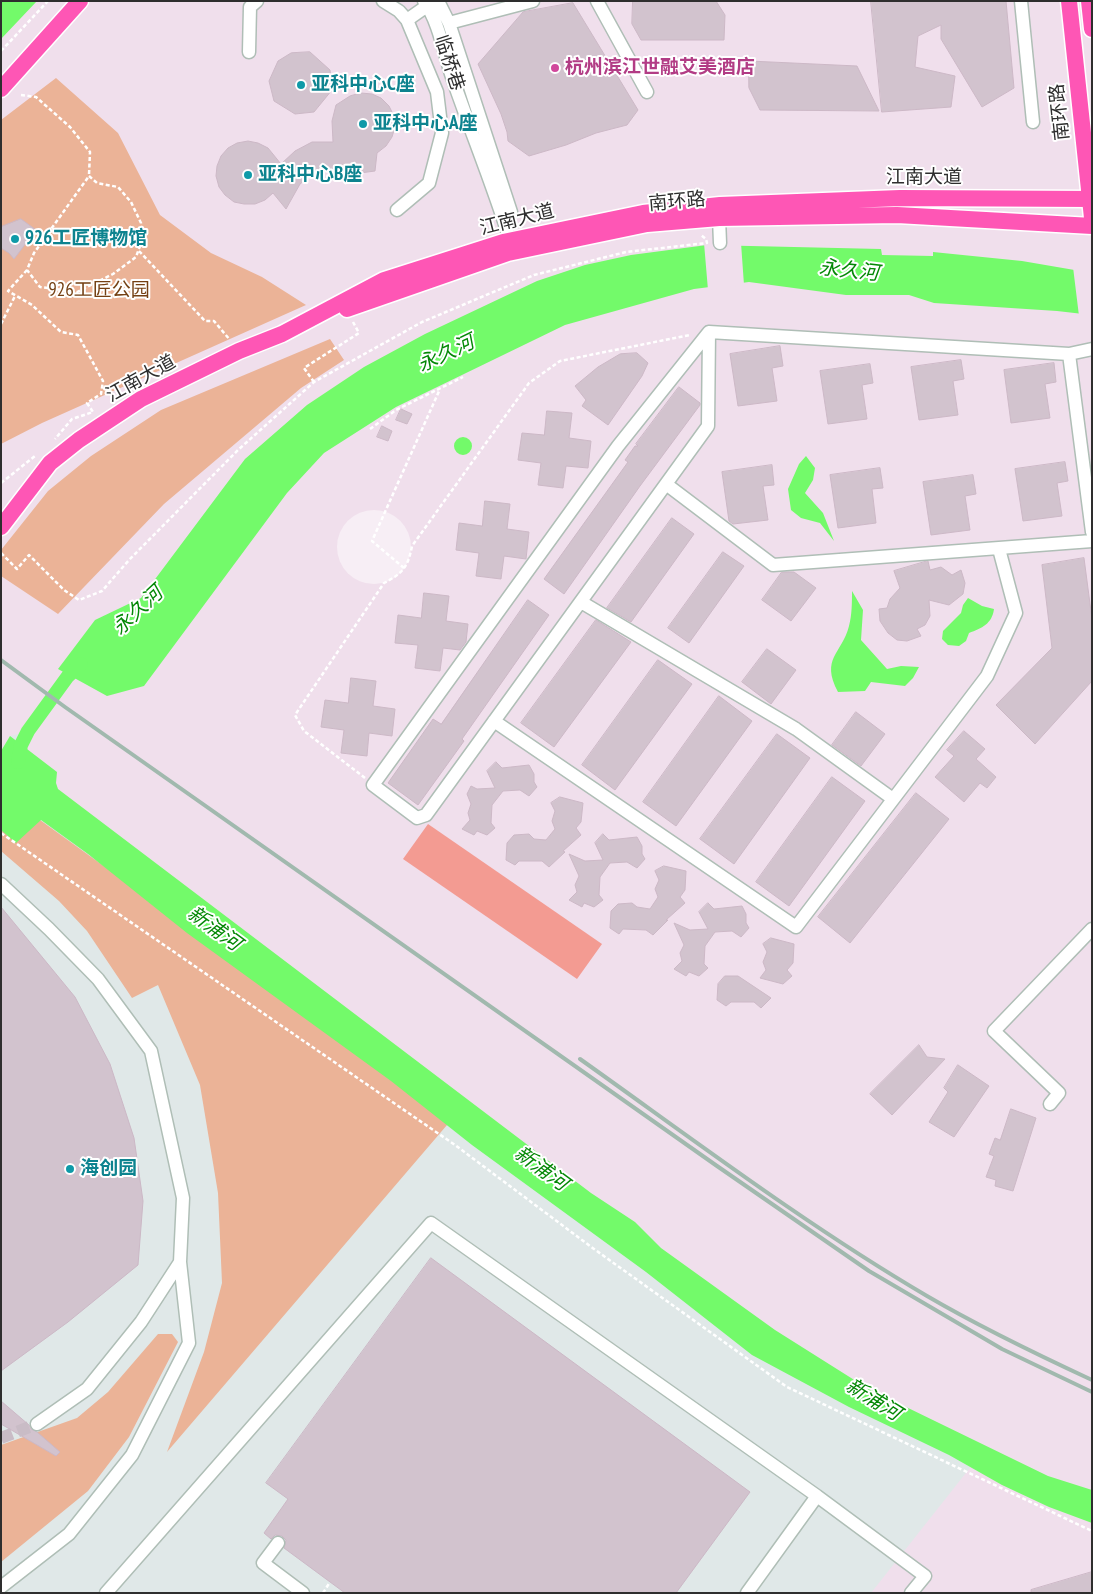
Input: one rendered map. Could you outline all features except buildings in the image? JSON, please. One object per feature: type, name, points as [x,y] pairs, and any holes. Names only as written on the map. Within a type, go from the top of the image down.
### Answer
[{"type":"main road","points":[[1,89],[80,1]]},
{"type":"main road","name":"南环路","points":[[1069,1],[1092,218]]},
{"type":"main road","points":[[1089,1],[1092,29]]},
{"type":"main road","name":"江南大道","points":[[1,527],[50,463],[79,440],[141,399],[239,351],[282,334],[384,280],[514,239],[643,213],[720,206],[900,198],[1091,199]]},
{"type":"main road","name":"南环路","points":[[282,334],[394,292],[508,253],[647,224],[719,218],[897,215],[1092,226]]},
{"type":"street","points":[[249,52],[250,7],[257,1]]},
{"type":"street","points":[[383,1],[407,20],[437,92],[442,133],[429,182],[397,210]]},
{"type":"street","points":[[449,23],[533,1]]},
{"type":"street","points":[[597,1],[647,92]]},
{"type":"street","points":[[1021,1],[1033,122]]},
{"type":"street","points":[[407,20],[431,2]]},
{"type":"street","name":"临桥巷","points":[[431,2],[449,23],[514,239]]},
{"type":"street","name":"临桥巷","points":[[431,2],[436,26],[452,78],[514,239]]},
{"type":"street","points":[[713,243],[719,218]]},
{"type":"street","points":[[709,332],[1069,354],[1092,349]]},
{"type":"street","points":[[709,332],[708,426],[426,815],[417,818],[373,784],[618,446],[709,332]]},
{"type":"street","points":[[1069,354],[1092,532]]},
{"type":"street","points":[[666,484],[773,565],[1092,541]]},
{"type":"street","points":[[494,721],[796,927],[986,676],[1016,613],[998,549]]},
{"type":"street","points":[[581,602],[796,730],[893,800]]},
{"type":"street","points":[[1,884],[98,979],[152,1052],[183,1198],[180,1262],[189,1342],[132,1455],[69,1534],[1,1587]]},
{"type":"street","points":[[1050,1104],[1059,1093],[994,1031],[1092,928]]},
{"type":"street","points":[[106,1593],[431,1223],[817,1496],[925,1576],[911,1593]]},
{"type":"street","points":[[37,1424],[88,1389],[141,1322],[180,1262]]},
{"type":"street","points":[[747,1593],[817,1496]]},
{"type":"street","points":[[278,1543],[263,1563],[304,1593]]},
{"type":"path","points":[[1,51],[48,1]]},
{"type":"path","points":[[21,95],[36,97],[70,127],[90,152],[88,176],[34,253],[27,270],[8,291],[32,305],[61,332],[78,335],[104,382],[101,394],[87,403],[92,412],[72,420],[49,445]]},
{"type":"path","points":[[27,270],[40,287],[77,292],[113,274],[136,257],[141,243],[142,223],[131,202],[118,187],[97,183],[88,176]]},
{"type":"path","points":[[1,553],[17,570],[29,555],[64,590],[79,600],[102,591],[129,560],[238,450],[314,382],[422,322],[534,275],[626,252],[713,243]]},
{"type":"path","points":[[138,251],[205,322],[214,322],[239,351]]},
{"type":"path","points":[[1,324],[16,296]]},
{"type":"path","points":[[373,784],[304,731],[295,715],[384,583],[398,575],[409,561],[412,546],[529,383],[560,361],[709,332]]},
{"type":"path","points":[[314,382],[304,368],[358,333]]},
{"type":"path","points":[[370,429],[396,410],[462,377]]},
{"type":"path","points":[[404,568],[372,541],[440,389]]},
{"type":"path","points":[[1,483],[36,456]]},
{"type":"path","points":[[1,833],[455,1145],[594,1249],[787,1386],[1092,1531]]},
{"type":"path","points":[[323,1593],[330,1582]]},
{"type":"shaded area","points":[[374,510],[388,513],[400,521],[408,533],[411,547],[408,561],[400,573],[388,581],[374,584],[360,581],[348,573],[340,561],[337,547],[340,533],[348,521],[360,513]]},
{"type":"shaded area","points":[[28,731],[21,745],[15,783],[741,1316],[973,1464],[871,1593],[1,1593],[1,751],[10,736]]},
{"type":"shaded area","points":[[428,824],[602,944],[577,979],[403,859]]},
{"type":"green space","name":"926工匠公园","points":[[56,78],[118,133],[160,215],[211,253],[262,277],[306,305],[42,423],[1,444],[1,120]]},
{"type":"green space","points":[[330,339],[344,360],[301,388],[164,504],[58,614],[1,576],[1,550],[48,491],[91,456],[161,410]]},
{"type":"green space","points":[[40,820],[453,1118],[167,1452],[204,1352],[222,1283],[218,1193],[200,1085],[158,985],[132,998],[87,931],[59,901],[1,851],[1,830],[16,842]]},
{"type":"green space","points":[[158,1334],[172,1334],[178,1342],[129,1437],[88,1491],[1,1562],[1,1445],[77,1418],[108,1392]]},
{"type":"water","points":[[1,1],[37,1],[1,39]]},
{"type":"water","points":[[707,245],[881,249],[882,255],[933,256],[933,252],[1022,261],[1092,273],[1092,315],[934,303],[909,295],[846,295],[749,282],[694,289],[565,325],[396,407],[324,453],[287,493],[144,686],[107,696],[58,669],[95,620],[141,598],[245,459],[307,405],[364,367],[425,334],[537,281],[585,265],[631,255]]},
{"type":"water","points":[[463,437],[469,440],[472,446],[469,452],[463,455],[457,452],[454,446],[457,440]]},
{"type":"water","points":[[806,456],[815,468],[813,480],[805,493],[823,513],[834,541],[820,523],[801,518],[791,510],[788,489],[799,464]]},
{"type":"water","points":[[852,591],[863,610],[861,640],[887,669],[901,666],[919,667],[913,678],[905,686],[871,682],[865,691],[838,692],[831,671],[834,657],[849,626]]},
{"type":"water","points":[[968,598],[982,606],[994,609],[993,614],[986,625],[969,633],[966,641],[959,646],[948,645],[942,639],[943,631],[961,613],[963,605]]},
{"type":"water","name":"新浦河","points":[[10,736],[57,772],[56,783],[58,789],[591,1193],[635,1222],[661,1248],[775,1330],[867,1388],[1048,1476],[1092,1490],[1092,1523],[1049,1507],[1002,1485],[949,1455],[849,1407],[752,1355],[646,1272],[472,1145],[391,1081],[187,933],[88,854],[41,820],[16,843],[1,830],[1,751]]},
{"type":"pier","points":[[704,243],[741,243],[744,285],[708,290]]},
{"type":"pier","points":[[1073,267],[1092,270],[1092,318],[1079,316]]},
{"type":"waterway","name":"永久河","points":[[18,762],[21,745],[28,731],[68,676],[81,664]]},
{"type":"tunnel","points":[[1,1438],[37,1424]]},
{"type":"railway","points":[[1,660],[717,1166],[869,1271],[1002,1349],[1092,1392]]},
{"type":"railway","points":[[580,1059],[794,1211],[882,1269],[967,1319],[1092,1380]]},
{"type":"place","name":"杭州滨江世融艾美酒店","points":[[555,68]]},
{"type":"place","name":"亚科中心C座","points":[[301,85]]},
{"type":"place","name":"亚科中心A座","points":[[363,124]]},
{"type":"place","name":"亚科中心B座","points":[[248,175]]},
{"type":"place","name":"926工匠博物馆","points":[[15,239]]},
{"type":"place","name":"海创园","points":[[70,1169]]}]
